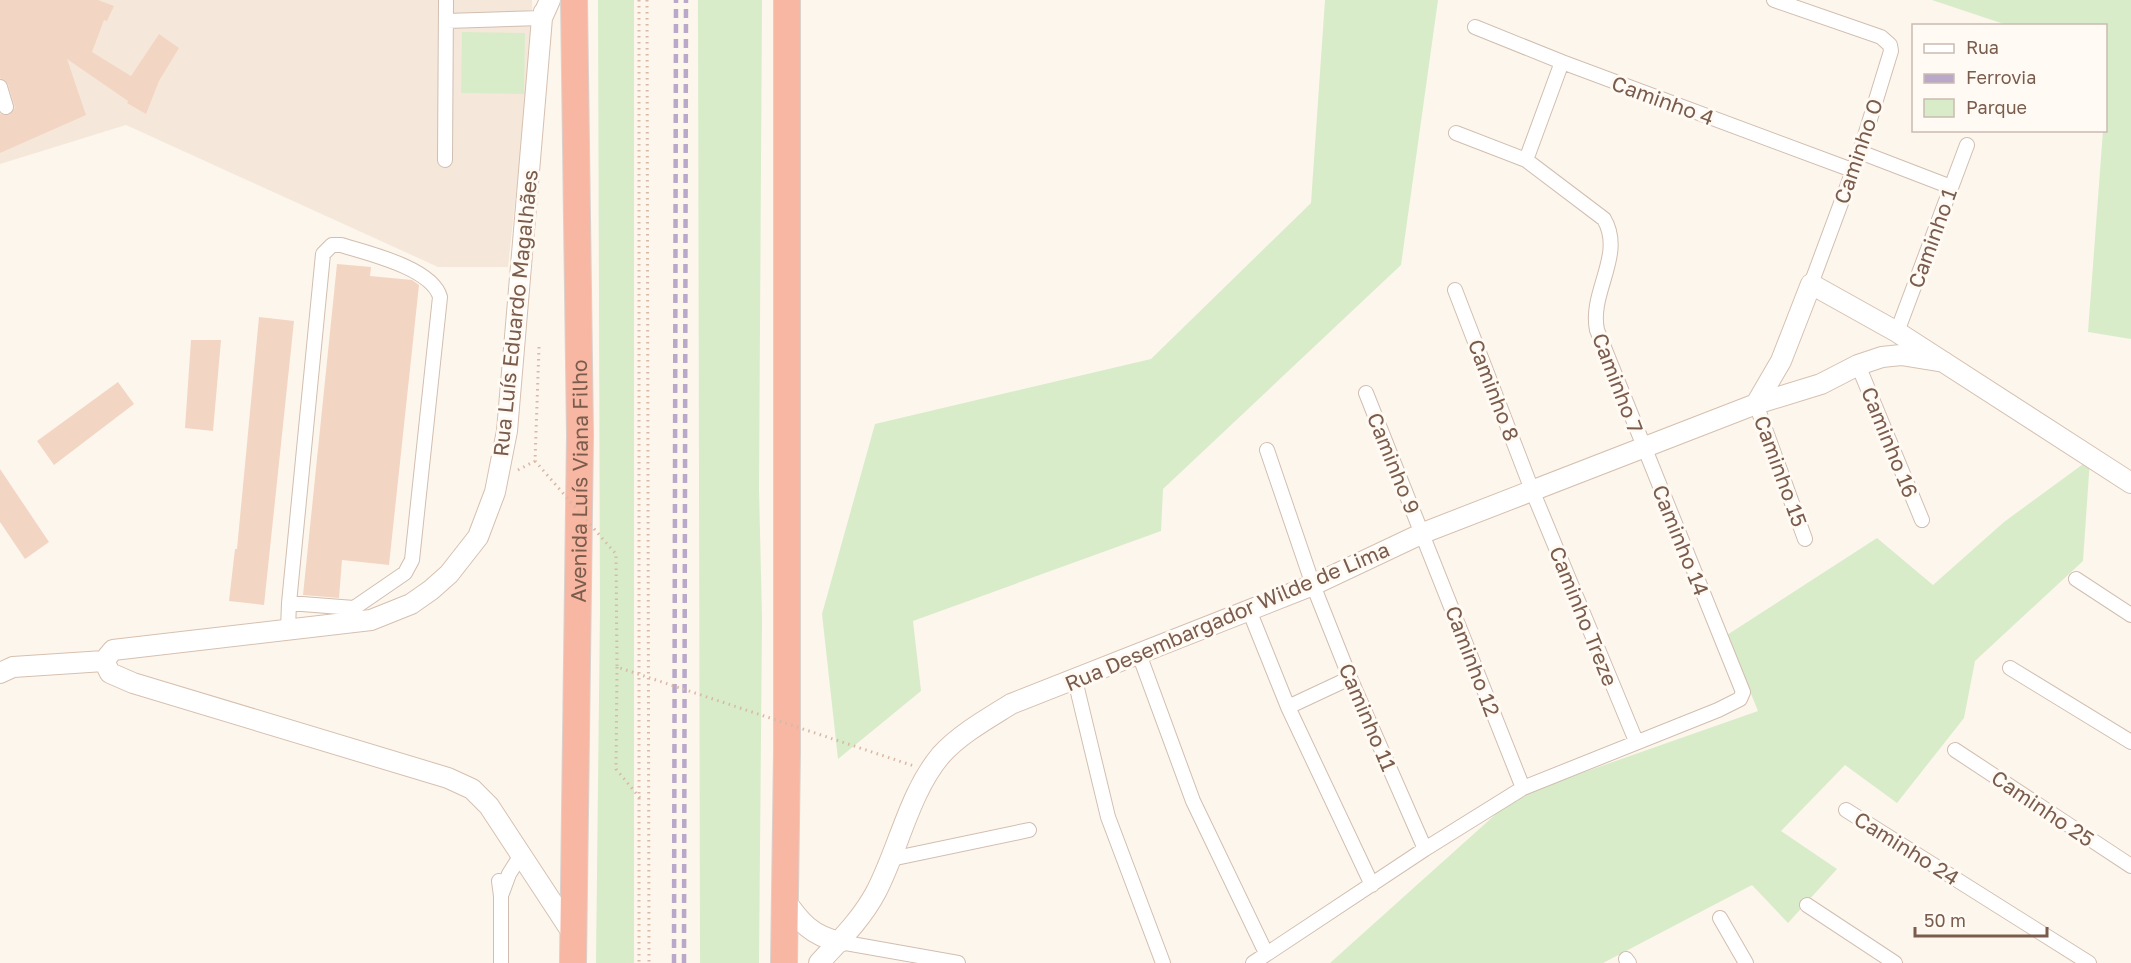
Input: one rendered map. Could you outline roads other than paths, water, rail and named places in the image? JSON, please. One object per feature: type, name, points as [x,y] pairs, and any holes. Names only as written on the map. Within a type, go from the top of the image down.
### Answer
[{"type":"highway","name":"Avenida Luís Viana Filho","points":[[573,963],[580,435],[574,0]]},
{"type":"highway","points":[[784,963],[787,0]]},
{"type":"main road","name":"Rua Luís Eduardo Magalhães","points":[[0,673],[14,667],[104,661],[113,650],[370,620],[411,604],[437,585],[464,556],[478,537],[488,515],[507,431],[544,6]]},
{"type":"main road","points":[[1756,404],[1781,361],[1811,284]]},
{"type":"main road","name":"Rua Desembargador Wilde de Lima","points":[[1811,284],[1897,332],[2131,483]]},
{"type":"main road","points":[[1882,357],[1897,332]]},
{"type":"main road","name":"Rua Desembargador Wilde de Lima","points":[[819,963],[840,942],[866,909],[891,859],[919,791],[941,756],[970,730],[1011,704],[1313,585],[1423,533],[1756,404],[1813,387],[1858,365],[1882,357],[1901,355],[1944,362]]},
{"type":"main road","points":[[1781,361],[1795,380],[1813,387]]},
{"type":"main road","points":[[104,661],[110,673],[133,682],[448,778],[472,789],[489,806],[573,934]]},
{"type":"main road","points":[[785,900],[798,919],[813,933],[840,942]]},
{"type":"street","points":[[445,160],[446,0]]},
{"type":"street","name":"Caminho O","points":[[1774,0],[1881,37],[1890,45],[1891,51],[1860,152],[1811,284]]},
{"type":"street","points":[[446,21],[544,6]]},
{"type":"street","name":"Caminho 4","points":[[1475,27],[1562,62],[1852,170]]},
{"type":"street","points":[[1456,133],[1526,160],[1562,62]]},
{"type":"street","points":[[0,87],[6,107]]},
{"type":"street","name":"Caminho 1","points":[[1897,332],[1967,144]]},
{"type":"street","points":[[1860,152],[1951,187]]},
{"type":"street","name":"Caminho 7","points":[[1526,160],[1604,219],[1611,230],[1613,246],[1595,306],[1594,319],[1643,447]]},
{"type":"street","points":[[288,629],[289,603],[323,254],[332,245],[340,244],[398,262],[429,282],[438,290],[440,297],[412,560],[405,573],[354,608],[289,603]]},
{"type":"street","name":"Caminho 8","points":[[1455,290],[1532,490]]},
{"type":"street","name":"Caminho 16","points":[[1858,365],[1922,520]]},
{"type":"street","name":"Caminho 9","points":[[1366,393],[1423,533]]},
{"type":"street","name":"Caminho 15","points":[[1756,404],[1805,538]]},
{"type":"street","name":"Caminho 14","points":[[1636,741],[1718,710],[1740,699],[1743,692],[1643,447]]},
{"type":"street","name":"Caminho 11","points":[[1267,450],[1313,585],[1350,678],[1425,849]]},
{"type":"street","name":"Caminho Treze","points":[[1532,490],[1636,741]]},
{"type":"street","name":"Caminho 12","points":[[1423,533],[1523,788]]},
{"type":"street","points":[[2076,579],[2131,615]]},
{"type":"street","points":[[1250,610],[1288,707],[1372,885]]},
{"type":"street","points":[[1139,654],[1192,801],[1266,953]]},
{"type":"street","points":[[2010,668],[2131,742]]},
{"type":"street","points":[[1288,707],[1350,678]]},
{"type":"street","points":[[1075,680],[1108,817],[1163,963]]},
{"type":"street","points":[[1253,963],[1425,849],[1523,788],[1636,741]]},
{"type":"street","name":"Caminho 25","points":[[1955,750],[2131,866]]},
{"type":"street","name":"Caminho 24","points":[[1846,810],[2089,963]]},
{"type":"street","points":[[891,859],[1029,830]]},
{"type":"street","points":[[501,896],[509,874],[521,855]]},
{"type":"street","points":[[499,881],[501,963]]},
{"type":"street","points":[[1807,905],[1895,963]]},
{"type":"street","points":[[1720,918],[1746,963]]},
{"type":"street","points":[[840,942],[958,963]]},
{"type":"railway","points":[[674,963],[676,0]]},
{"type":"railway","points":[[684,963],[686,0]]}]
